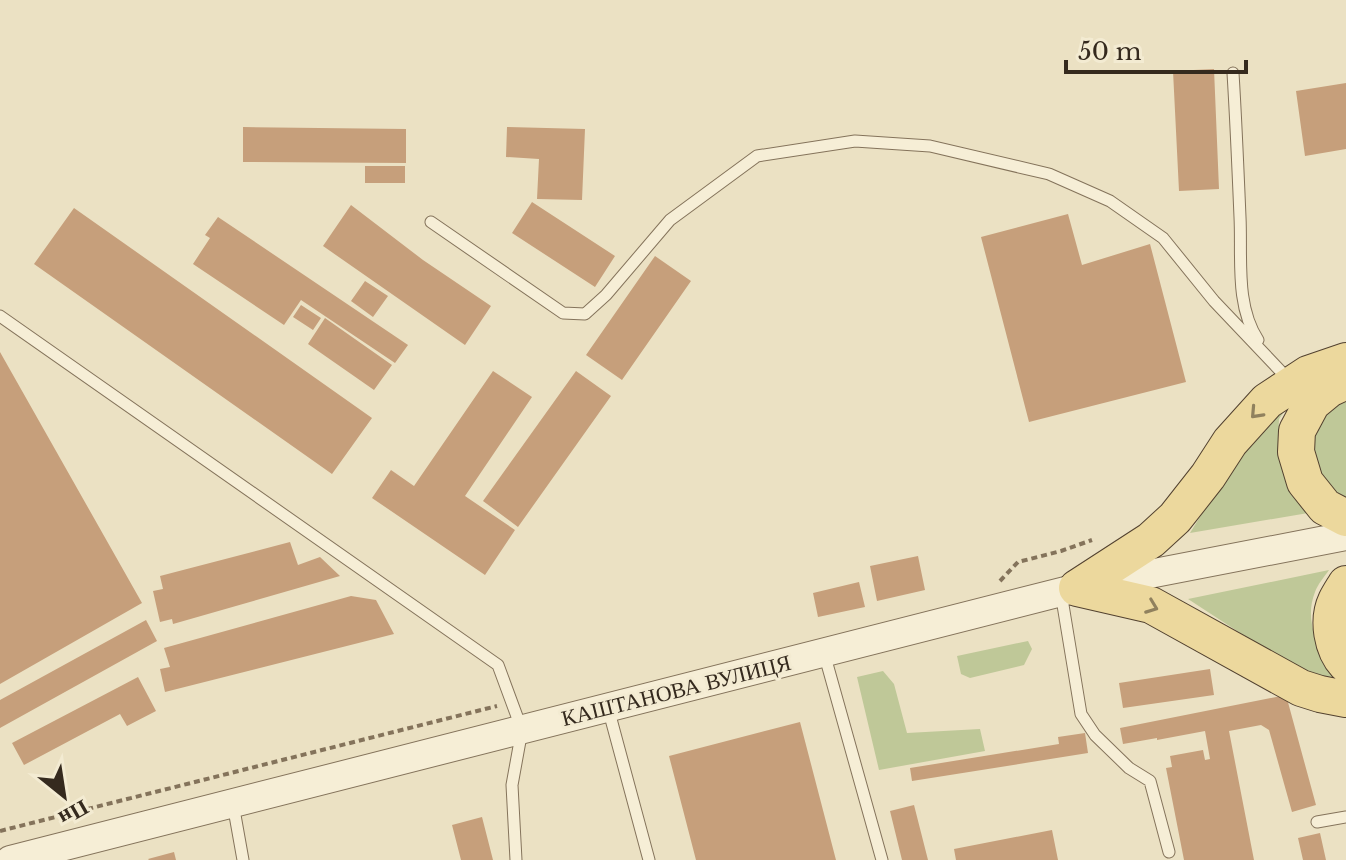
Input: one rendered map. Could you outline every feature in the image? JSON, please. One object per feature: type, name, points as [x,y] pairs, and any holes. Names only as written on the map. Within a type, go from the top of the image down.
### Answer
[{"type":"main road","points":[[1069,590],[1151,540],[1175,518],[1230,442],[1267,401],[1283,374],[1308,374],[1346,361]]},
{"type":"main road","points":[[1346,381],[1329,389],[1312,403],[1297,431],[1296,452],[1305,482],[1325,507],[1346,518]]},
{"type":"main road","points":[[1346,584],[1334,604],[1331,629],[1340,658],[1346,664]]},
{"type":"main road","points":[[1069,590],[1151,605],[1301,688],[1346,699]]},
{"type":"street","name":"КАШТАНОВА ВУЛИЦЯ","points":[[10,860],[1069,590],[1346,536]]},
{"type":"lane","points":[[1233,73],[1242,294],[1251,329],[1283,374]]},
{"type":"lane","points":[[431,222],[563,313],[585,314],[606,295],[670,220],[757,156],[855,141],[930,146],[1049,174],[1110,201],[1163,238],[1214,301],[1283,374]]},
{"type":"lane","points":[[0,316],[498,665],[522,730],[512,785],[516,860]]},
{"type":"lane","points":[[1069,590],[1081,714],[1095,735],[1117,757],[1150,781],[1169,852]]},
{"type":"lane","points":[[824,653],[882,860]]},
{"type":"lane","points":[[608,707],[649,860]]},
{"type":"lane","points":[[233,803],[243,860]]},
{"type":"lane","points":[[1317,822],[1346,817]]},
{"type":"green space","points":[[1297,393],[1279,419],[1278,444],[1283,471],[1314,512],[1190,533],[1249,437]]},
{"type":"green space","points":[[1346,394],[1346,497],[1335,492],[1321,477],[1313,439],[1315,427],[1321,418]]},
{"type":"green space","points":[[1329,570],[1315,592],[1311,618],[1318,642],[1346,686],[1306,676],[1188,599]]},
{"type":"green space","points":[[1028,641],[1032,649],[1024,665],[970,678],[961,674],[957,656]]},
{"type":"green space","points":[[883,671],[894,684],[907,733],[980,729],[985,751],[879,770],[857,677]]},
{"type":"building","points":[[1214,69],[1219,189],[1179,191],[1173,71]]},
{"type":"building","points":[[1346,83],[1346,149],[1305,156],[1296,91]]},
{"type":"building","points":[[243,127],[406,129],[406,163],[243,162]]},
{"type":"building","points":[[507,127],[585,129],[582,200],[537,199],[539,159],[506,157]]},
{"type":"building","points":[[365,166],[405,166],[405,183],[365,183]]},
{"type":"building","points":[[532,202],[615,256],[595,287],[512,233]]},
{"type":"building","points":[[351,205],[423,260],[491,306],[465,345],[323,246]]},
{"type":"building","points":[[74,208],[372,418],[332,474],[34,264]]},
{"type":"building","points":[[1068,214],[1082,265],[1150,244],[1186,382],[1029,422],[981,237]]},
{"type":"building","points":[[218,217],[408,345],[395,363],[301,300],[284,325],[193,264],[210,238],[205,235]]},
{"type":"building","points":[[655,256],[691,281],[622,380],[586,355]]},
{"type":"building","points":[[365,281],[388,296],[373,317],[351,301]]},
{"type":"building","points":[[301,305],[321,318],[313,330],[293,317]]},
{"type":"building","points":[[325,318],[392,365],[374,390],[308,344]]},
{"type":"building","points":[[0,352],[142,603],[0,684]]},
{"type":"building","points":[[493,371],[532,397],[465,496],[515,530],[485,575],[372,498],[391,470],[414,486]]},
{"type":"building","points":[[576,371],[611,396],[518,527],[483,501]]},
{"type":"building","points":[[290,542],[298,565],[320,557],[340,576],[173,624],[172,619],[160,622],[153,591],[163,589],[160,576]]},
{"type":"building","points":[[918,556],[925,590],[877,601],[870,566]]},
{"type":"building","points":[[859,582],[865,607],[818,617],[813,593]]},
{"type":"building","points":[[351,596],[376,600],[394,634],[165,692],[160,669],[170,667],[164,648]]},
{"type":"building","points":[[146,620],[157,641],[0,728],[0,700]]},
{"type":"building","points":[[1210,669],[1214,695],[1123,708],[1119,683]]},
{"type":"building","points":[[138,677],[156,711],[127,726],[120,714],[24,765],[12,743]]},
{"type":"building","points":[[1286,695],[1316,805],[1292,812],[1269,730],[1261,725],[1229,731],[1254,860],[1184,860],[1166,768],[1172,767],[1170,756],[1203,750],[1205,760],[1210,759],[1205,731],[1123,744],[1120,728]]},
{"type":"building","points":[[800,722],[836,860],[696,860],[669,756]]},
{"type":"building","points":[[1085,733],[1088,753],[912,781],[910,768],[1059,744],[1058,737]]},
{"type":"building","points":[[914,805],[928,860],[902,860],[890,811]]},
{"type":"building","points":[[482,817],[493,860],[461,860],[452,825]]},
{"type":"building","points":[[1052,830],[1058,860],[956,860],[954,849]]},
{"type":"building","points":[[1320,833],[1326,860],[1303,860],[1298,838]]},
{"type":"building","points":[[174,852],[176,860],[148,859]]}]
